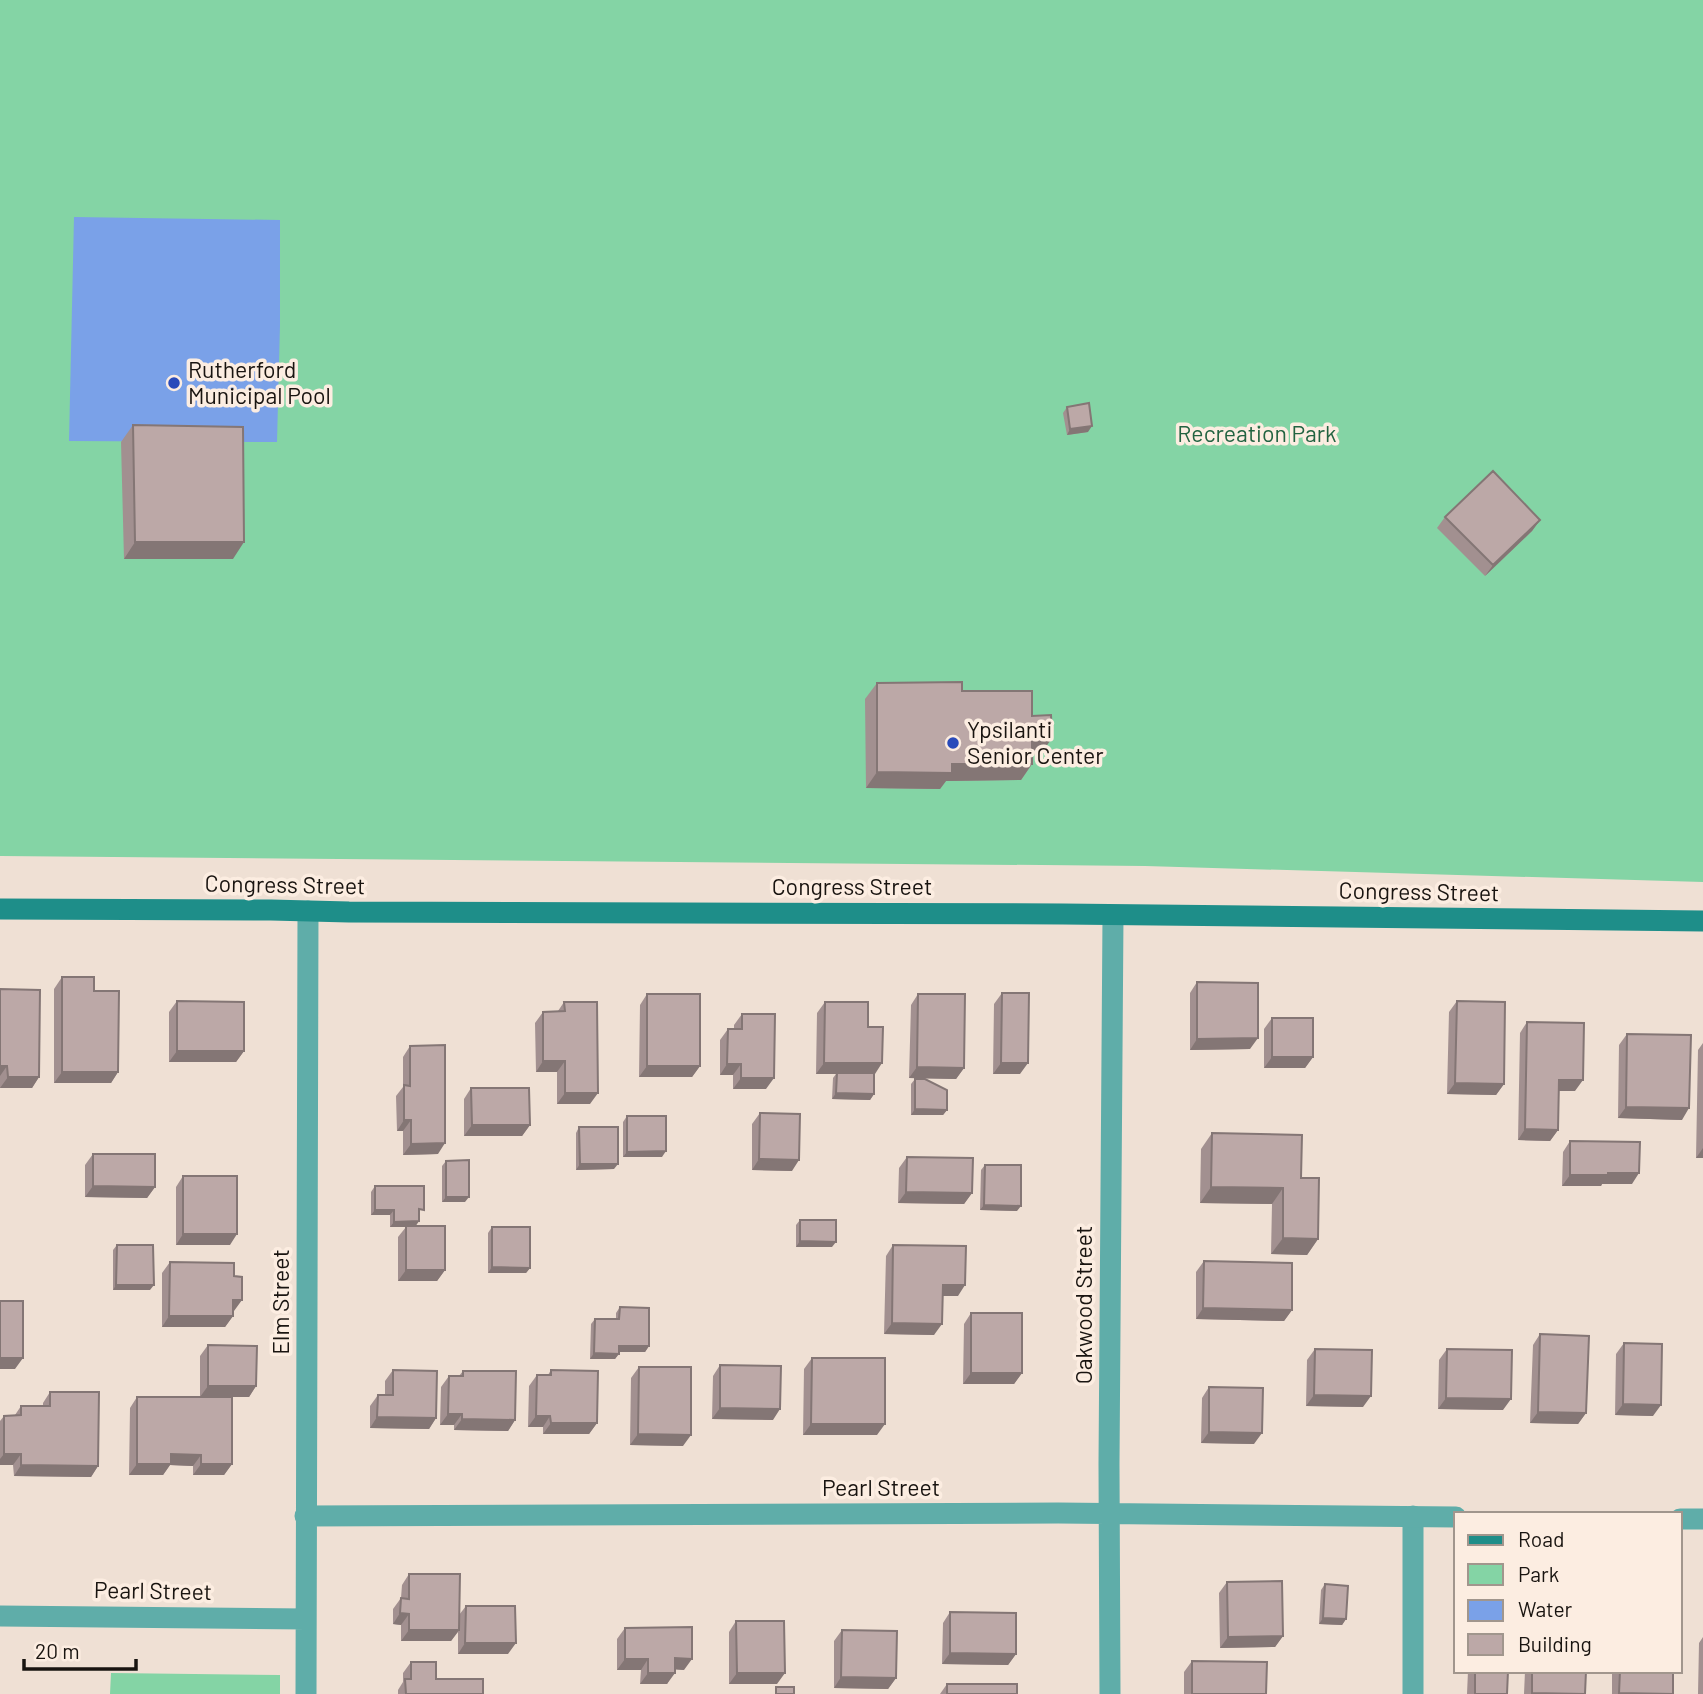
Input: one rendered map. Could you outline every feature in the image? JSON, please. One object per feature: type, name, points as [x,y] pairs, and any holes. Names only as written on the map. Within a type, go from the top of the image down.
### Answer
[{"type":"street","name":"Congress Street","points":[[0,909],[1703,921]]},
{"type":"street","name":"Elm Street","points":[[306,1694],[308,911]]},
{"type":"street","name":"Oakwood Street","points":[[1110,1694],[1112,916]]},
{"type":"street","name":"Pearl Street","points":[[305,1516],[1110,1514],[1454,1517]]},
{"type":"street","points":[[1413,1517],[1413,1694]]},
{"type":"street","points":[[1682,1518],[1703,1519]]},
{"type":"street","name":"Pearl Street","points":[[0,1616],[306,1619]]},
{"type":"green space","name":"Recreation Park","points":[[0,0],[1703,0],[1703,882],[1145,866],[0,856]]},
{"type":"green space","points":[[111,1673],[280,1675],[280,1694],[110,1694]]},
{"type":"water","name":"Rutherford Municipal Pool","points":[[74,217],[280,220],[277,442],[69,441]]},
{"type":"building","points":[[1089,403],[1092,426],[1070,429],[1067,407]]},
{"type":"building","points":[[133,425],[243,427],[244,542],[135,542]]},
{"type":"building","points":[[1493,471],[1540,520],[1493,565],[1445,517]]},
{"type":"building","name":"Ypsilanti Senior Center","points":[[962,682],[962,691],[1032,691],[1032,716],[1051,715],[1052,738],[1032,739],[1032,764],[952,764],[952,773],[877,772],[877,683]]},
{"type":"building","points":[[62,977],[94,977],[94,991],[119,991],[118,1072],[62,1072]]},
{"type":"building","points":[[1197,982],[1258,983],[1258,1038],[1197,1039]]},
{"type":"building","points":[[0,989],[40,990],[39,1077],[8,1077],[7,1066],[0,1066]]},
{"type":"building","points":[[1002,993],[1029,993],[1028,1063],[1001,1063]]},
{"type":"building","points":[[647,994],[700,994],[700,1066],[647,1066]]},
{"type":"building","points":[[918,994],[965,994],[964,1068],[917,1067]]},
{"type":"building","points":[[177,1001],[244,1002],[244,1051],[177,1051]]},
{"type":"building","points":[[1457,1001],[1505,1002],[1504,1084],[1455,1083]]},
{"type":"building","points":[[564,1002],[597,1002],[598,1093],[565,1093],[565,1061],[543,1061],[543,1012],[565,1011]]},
{"type":"building","points":[[825,1002],[868,1002],[868,1027],[883,1027],[882,1063],[824,1063]]},
{"type":"building","points":[[742,1014],[775,1014],[774,1078],[741,1078],[741,1064],[727,1064],[728,1029],[742,1029]]},
{"type":"building","points":[[1272,1018],[1313,1018],[1313,1057],[1272,1057]]},
{"type":"building","points":[[1527,1022],[1584,1023],[1583,1080],[1559,1080],[1558,1130],[1525,1129]]},
{"type":"building","points":[[1627,1034],[1691,1035],[1689,1108],[1626,1107]]},
{"type":"building","points":[[445,1045],[445,1143],[411,1144],[411,1120],[404,1120],[404,1085],[410,1086],[410,1046]]},
{"type":"building","points":[[837,1073],[874,1073],[874,1094],[836,1093]]},
{"type":"building","points":[[915,1079],[925,1079],[947,1090],[947,1110],[915,1109]]},
{"type":"building","points":[[471,1088],[529,1088],[530,1125],[472,1125]]},
{"type":"building","points":[[760,1113],[800,1114],[799,1160],[759,1159]]},
{"type":"building","points":[[627,1116],[666,1116],[666,1151],[627,1152]]},
{"type":"building","points":[[579,1127],[618,1127],[618,1164],[580,1164]]},
{"type":"building","points":[[1212,1133],[1302,1135],[1301,1178],[1319,1178],[1318,1239],[1283,1238],[1283,1188],[1211,1187]]},
{"type":"building","points":[[1570,1141],[1640,1142],[1639,1173],[1570,1175]]},
{"type":"building","points":[[93,1154],[155,1154],[155,1187],[93,1186]]},
{"type":"building","points":[[907,1157],[973,1158],[972,1193],[906,1192]]},
{"type":"building","points":[[469,1160],[469,1197],[446,1197],[446,1161]]},
{"type":"building","points":[[985,1165],[1021,1165],[1021,1206],[984,1205]]},
{"type":"building","points":[[183,1176],[237,1176],[237,1234],[183,1234]]},
{"type":"building","points":[[375,1186],[424,1186],[424,1210],[419,1209],[419,1221],[394,1222],[394,1210],[375,1210]]},
{"type":"building","points":[[800,1220],[836,1220],[836,1242],[800,1241]]},
{"type":"building","points":[[406,1226],[445,1226],[445,1270],[406,1270]]},
{"type":"building","points":[[492,1227],[530,1227],[530,1268],[492,1267]]},
{"type":"building","points":[[117,1245],[153,1245],[154,1285],[116,1285]]},
{"type":"building","points":[[893,1245],[966,1246],[965,1285],[943,1285],[942,1324],[892,1323]]},
{"type":"building","points":[[1204,1261],[1292,1263],[1292,1310],[1203,1308]]},
{"type":"building","points":[[170,1262],[234,1263],[234,1276],[242,1277],[242,1300],[233,1300],[233,1316],[169,1316]]},
{"type":"building","points":[[0,1301],[23,1301],[23,1358],[0,1358]]},
{"type":"building","points":[[620,1307],[649,1308],[649,1346],[619,1346],[619,1354],[594,1353],[595,1319],[619,1319]]},
{"type":"building","points":[[971,1313],[1022,1313],[1022,1373],[971,1373]]},
{"type":"building","points":[[1540,1334],[1589,1336],[1586,1413],[1538,1412]]},
{"type":"building","points":[[1624,1343],[1662,1344],[1661,1405],[1623,1404]]},
{"type":"building","points":[[208,1345],[257,1346],[256,1386],[208,1386]]},
{"type":"building","points":[[1315,1349],[1372,1350],[1371,1396],[1314,1395]]},
{"type":"building","points":[[1447,1349],[1512,1350],[1511,1399],[1446,1398]]},
{"type":"building","points":[[812,1358],[885,1358],[885,1424],[811,1424]]},
{"type":"building","points":[[720,1365],[781,1366],[780,1409],[720,1408]]},
{"type":"building","points":[[639,1367],[691,1367],[691,1435],[638,1434]]},
{"type":"building","points":[[393,1370],[437,1371],[436,1418],[377,1417],[378,1395],[393,1395]]},
{"type":"building","points":[[551,1370],[598,1371],[597,1423],[551,1423],[550,1416],[536,1416],[537,1375],[551,1375]]},
{"type":"building","points":[[463,1371],[516,1371],[515,1420],[462,1419],[462,1414],[448,1414],[449,1376],[463,1376]]},
{"type":"building","points":[[1209,1387],[1263,1388],[1262,1433],[1209,1432]]},
{"type":"building","points":[[50,1392],[99,1392],[98,1466],[21,1465],[21,1454],[4,1454],[4,1416],[21,1415],[21,1406],[50,1406]]},
{"type":"building","points":[[137,1397],[232,1397],[232,1464],[201,1464],[201,1455],[171,1454],[171,1464],[137,1464]]},
{"type":"building","points":[[409,1574],[460,1574],[459,1630],[409,1630],[409,1614],[400,1613],[401,1598],[409,1599]]},
{"type":"building","points":[[1282,1581],[1283,1636],[1228,1637],[1227,1582]]},
{"type":"building","points":[[1325,1584],[1348,1586],[1346,1619],[1323,1618]]},
{"type":"building","points":[[466,1606],[515,1606],[516,1643],[465,1643]]},
{"type":"building","points":[[950,1612],[1016,1613],[1016,1654],[950,1653]]},
{"type":"building","points":[[736,1621],[784,1621],[785,1673],[737,1673]]},
{"type":"building","points":[[692,1627],[692,1659],[675,1658],[675,1673],[648,1673],[648,1659],[625,1659],[625,1628]]},
{"type":"building","points":[[842,1630],[897,1631],[896,1678],[841,1677]]},
{"type":"building","points":[[1192,1661],[1267,1662],[1266,1694],[1192,1694]]},
{"type":"building","points":[[411,1662],[436,1662],[436,1679],[483,1679],[483,1694],[406,1694],[405,1679],[411,1679]]},
{"type":"building","points":[[1475,1673],[1508,1673],[1507,1694],[1475,1694]]},
{"type":"building","points":[[1532,1673],[1586,1673],[1585,1694],[1532,1693]]},
{"type":"building","points":[[1620,1673],[1673,1673],[1673,1694],[1619,1693]]},
{"type":"building","points":[[947,1684],[1017,1684],[1017,1694],[947,1694]]},
{"type":"building","points":[[776,1687],[794,1687],[794,1694],[776,1694]]},
{"type":"place","name":"Rutherford Municipal Pool","points":[[174,383]]},
{"type":"place","name":"Ypsilanti Senior Center","points":[[953,743]]}]
